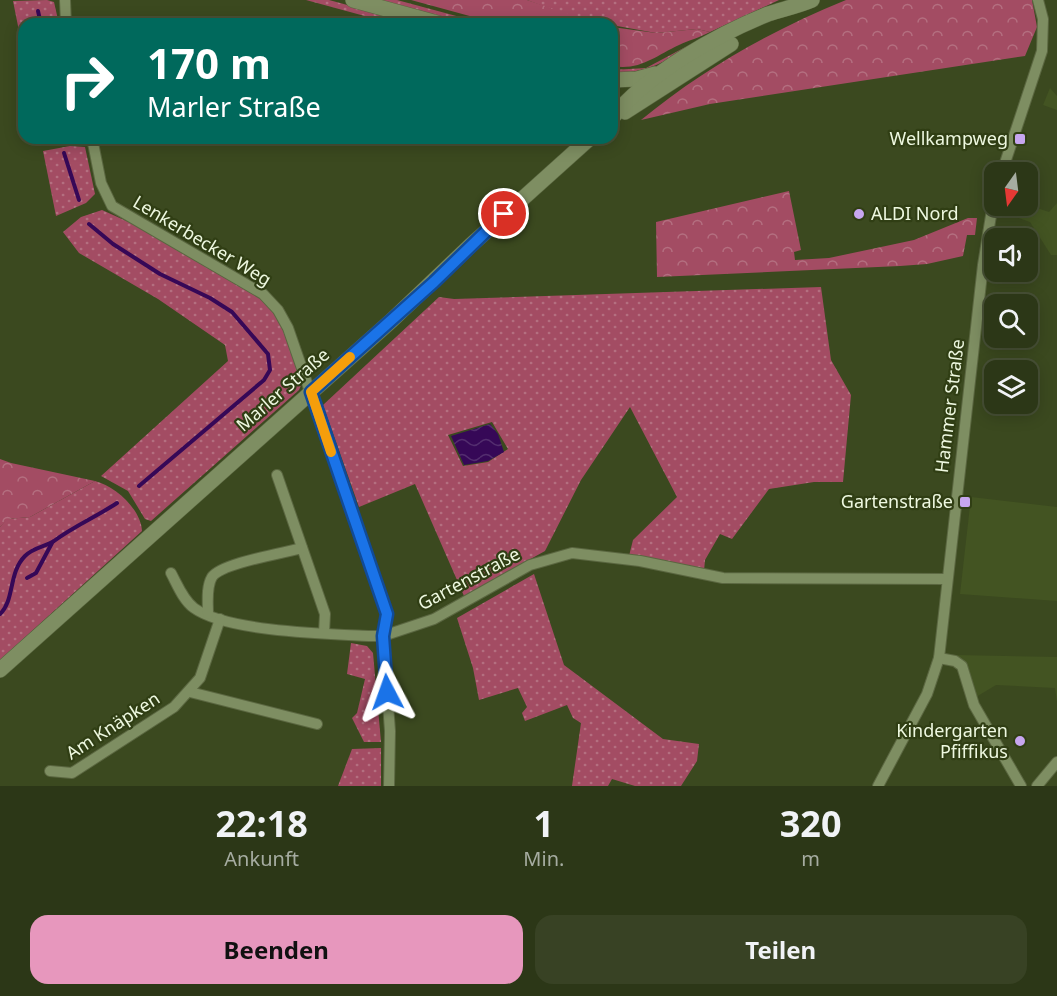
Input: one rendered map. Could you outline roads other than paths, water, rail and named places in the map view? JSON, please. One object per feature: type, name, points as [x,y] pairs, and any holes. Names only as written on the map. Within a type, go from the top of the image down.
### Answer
[{"type":"main road","points":[[353,0],[419,18]]},
{"type":"main road","points":[[618,111],[628,98],[669,69],[735,30],[769,14],[808,1]]},
{"type":"main road","points":[[618,115],[722,49],[808,1]]},
{"type":"main road","points":[[618,80],[637,79],[669,69]]},
{"type":"main road","name":"Marler Straße","points":[[0,670],[583,144]]},
{"type":"street","points":[[65,0],[66,18]]},
{"type":"street","points":[[1005,162],[1042,51],[1043,19],[1038,0]]},
{"type":"street","name":"Lenkerbecker Weg","points":[[93,144],[101,183],[112,206],[251,286],[271,301],[288,328],[387,614],[383,636],[390,731],[389,786]]},
{"type":"street","name":"Hammer Straße","points":[[878,786],[927,694],[939,658],[946,579],[983,265],[991,216]]},
{"type":"street","points":[[277,475],[325,614],[324,633]]},
{"type":"street","points":[[208,614],[209,584],[213,575],[225,568],[302,548]]},
{"type":"street","name":"Gartenstraße","points":[[171,573],[194,608],[220,618],[261,628],[383,636],[434,619],[530,565],[572,553],[640,561],[723,578],[946,579]]},
{"type":"street","name":"Am Knäpken","points":[[50,771],[72,774],[174,707],[190,692],[200,678],[220,618]]},
{"type":"street","points":[[939,658],[962,666],[974,705],[1021,786]]},
{"type":"street","points":[[190,692],[317,724]]},
{"type":"street","points":[[1037,786],[1057,762]]},
{"type":"water","points":[[490,424],[498,434],[504,452],[488,461],[464,465],[451,436]]},
{"type":"waterway","points":[[38,11],[40,18]]},
{"type":"waterway","points":[[64,153],[79,200]]},
{"type":"waterway","points":[[89,224],[113,244],[160,274],[210,298],[232,312],[268,354],[270,370],[264,380],[139,486]]},
{"type":"waterway","points":[[0,614],[8,601],[16,570],[25,556],[117,503]]},
{"type":"waterway","points":[[27,578],[36,573],[52,543]]},
{"type":"place","name":"Wellkampweg","points":[[1020,139]]},
{"type":"place","name":"ALDI Nord","points":[[859,214]]},
{"type":"place","name":"Gartenstraße","points":[[965,502]]},
{"type":"place","name":"Kindergarten Pfiffikus","points":[[1020,741]]}]
